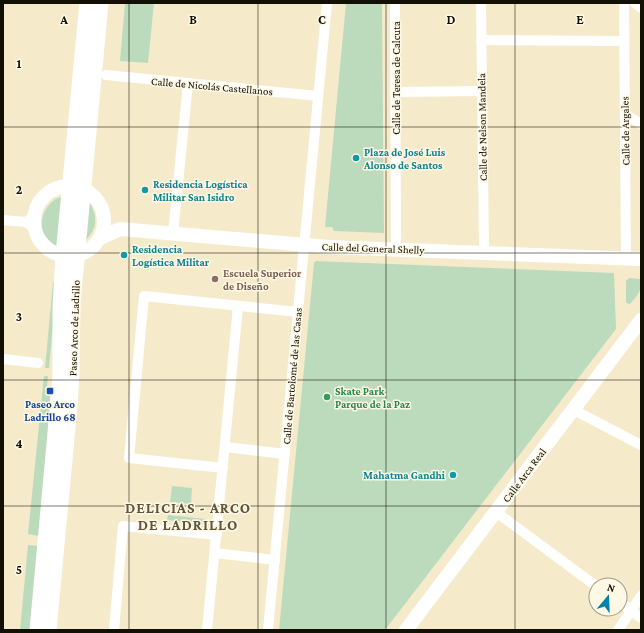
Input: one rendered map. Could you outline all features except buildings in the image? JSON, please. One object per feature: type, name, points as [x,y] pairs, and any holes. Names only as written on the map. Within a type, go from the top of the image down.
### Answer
[{"type":"main road","name":"Paseo Arco de Ladrillo","points":[[49,630],[72,374],[73,302],[78,255],[77,187],[88,3]]},
{"type":"main road","name":"Paseo Arco de Ladrillo","points":[[36,630],[60,378],[60,307],[63,255],[77,187],[101,3]]},
{"type":"street","name":"Calle de Bartolomé de las Casas","points":[[268,630],[327,3]]},
{"type":"street","name":"Calle de Teresa de Calcuta","points":[[395,3],[396,248]]},
{"type":"street","name":"Calle de Nelson Mandela","points":[[481,3],[484,252]]},
{"type":"street","name":"Calle de Argales","points":[[624,3],[626,258]]},
{"type":"street","points":[[635,3],[641,8]]},
{"type":"street","points":[[481,40],[624,41]]},
{"type":"street","name":"Calle de Nicolás Castellanos","points":[[106,75],[318,96]]},
{"type":"street","points":[[173,234],[188,83]]},
{"type":"street","points":[[396,92],[481,91]]},
{"type":"street","points":[[624,114],[641,124]]},
{"type":"street","points":[[78,255],[63,255],[48,249],[42,243],[32,223],[38,204],[43,196],[51,190],[77,187],[95,197],[104,214],[120,229]]},
{"type":"street","points":[[100,238],[104,227],[104,214]]},
{"type":"street","points":[[3,220],[32,223]]},
{"type":"street","name":"Calle del General Shelly","points":[[78,255],[93,247],[100,238],[120,229],[304,245],[641,259]]},
{"type":"street","name":"Calle del General Shelly","points":[[626,258],[641,263]]},
{"type":"street","points":[[224,468],[129,458],[144,296],[298,312]]},
{"type":"street","points":[[207,630],[224,468],[238,306]]},
{"type":"street","name":"Calle Arca Real","points":[[406,630],[641,320]]},
{"type":"street","points":[[3,359],[38,363]]},
{"type":"street","points":[[574,410],[641,446]]},
{"type":"street","points":[[225,447],[285,454]]},
{"type":"street","points":[[496,512],[588,580]]},
{"type":"street","points":[[114,630],[123,526],[217,535]]},
{"type":"street","points":[[215,553],[275,560]]},
{"type":"street","points":[[618,630],[641,596]]},
{"type":"street","points":[[628,608],[641,618]]},
{"type":"green space","points":[[125,3],[154,3],[148,63],[120,61]]},
{"type":"green space","name":"Plaza de José Luis Alonso de Santos","points":[[346,3],[382,3],[384,233],[334,231],[332,227],[325,227]]},
{"type":"green space","points":[[60,197],[63,197],[59,245],[56,248],[44,237],[42,221],[47,207]]},
{"type":"green space","points":[[90,203],[93,208],[95,223],[90,236],[86,240],[87,205]]},
{"type":"green space","points":[[316,261],[614,273],[616,329],[385,630],[279,630],[314,263]]},
{"type":"green space","points":[[629,278],[640,279],[641,283],[639,293],[630,304],[626,303],[626,281]]},
{"type":"green space","points":[[53,283],[57,283],[49,368],[45,368]]},
{"type":"green space","points":[[44,376],[48,376],[46,395],[50,396],[48,454],[39,536],[28,534]]},
{"type":"green space","points":[[172,486],[192,488],[191,504],[170,502]]},
{"type":"green space","points":[[168,515],[206,519],[205,524],[167,520]]},
{"type":"green space","points":[[28,545],[39,546],[31,630],[20,630]]},
{"type":"place","name":"Plaza de José Luis Alonso de Santos","points":[[356,158]]},
{"type":"place","name":"Residencia Logística Militar San Isidro","points":[[145,190]]},
{"type":"place","name":"Residencia Logística Militar","points":[[124,255]]},
{"type":"place","name":"Escuela Superior de Diseño","points":[[215,279]]},
{"type":"place","name":"Paseo Arco Ladrillo 68","points":[[50,391]]},
{"type":"place","name":"Skate Park Parque de la Paz","points":[[327,397]]},
{"type":"place","name":"Mahatma Gandhi","points":[[453,475]]},
{"type":"district","name":"DELICIAS - ARCO DE LADRILLO","points":[[188,516]]}]
